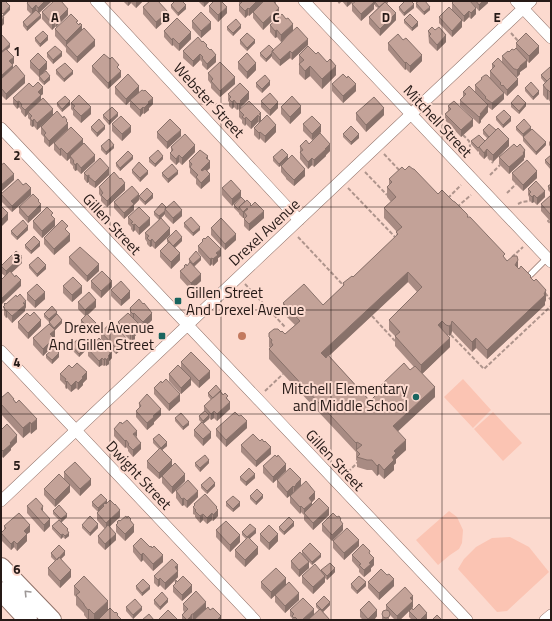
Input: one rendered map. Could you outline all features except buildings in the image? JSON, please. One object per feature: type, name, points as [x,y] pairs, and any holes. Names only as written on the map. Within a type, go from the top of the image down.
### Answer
[{"type":"main road","points":[[1,567],[52,620]]},
{"type":"main road","points":[[1,591],[28,620]]},
{"type":"street","name":"Webster Street","points":[[96,1],[299,220]]},
{"type":"street","name":"Mitchell Street","points":[[304,1],[549,260]]},
{"type":"street","name":"Drexel Avenue","points":[[1,501],[504,26],[523,4]]},
{"type":"street","points":[[523,4],[551,38]]},
{"type":"street","name":"Gillen Street","points":[[1,128],[466,620]]},
{"type":"street","name":"Dwight Street","points":[[1,351],[255,620]]},
{"type":"street","points":[[545,620],[551,615]]},
{"type":"lane","points":[[531,274],[549,260]]},
{"type":"path","points":[[504,26],[521,44]]},
{"type":"path","points":[[452,135],[456,131]]},
{"type":"path","points":[[463,135],[469,141],[471,151]]},
{"type":"path","points":[[376,147],[401,173]]},
{"type":"path","points":[[488,157],[493,163]]},
{"type":"path","points":[[358,164],[388,196]]},
{"type":"path","points":[[490,175],[500,165]]},
{"type":"path","points":[[341,180],[398,240]]},
{"type":"path","points":[[507,193],[516,184]]},
{"type":"path","points":[[444,202],[461,185]]},
{"type":"path","points":[[454,211],[471,195]]},
{"type":"path","points":[[518,204],[530,201]]},
{"type":"path","points":[[549,220],[548,221],[551,224]]},
{"type":"path","points":[[290,229],[348,289]]},
{"type":"path","points":[[511,259],[530,240]]},
{"type":"path","points":[[238,277],[285,327]]},
{"type":"path","points":[[542,290],[551,300]]},
{"type":"path","points":[[451,335],[484,370],[551,306]]},
{"type":"path","points":[[372,316],[398,343]]},
{"type":"path","points":[[257,399],[283,374]]},
{"type":"path","points":[[348,472],[358,462]]},
{"type":"shaded area","points":[[463,379],[491,410],[473,428],[444,397]]},
{"type":"shaded area","points":[[493,412],[522,443],[503,461],[474,429]]},
{"type":"shaded area","points":[[449,511],[457,517],[463,530],[462,543],[459,549],[438,565],[416,540]]},
{"type":"shaded area","points":[[510,537],[529,547],[549,572],[507,611],[497,612],[458,569],[464,559],[476,547],[492,538]]},
{"type":"place","name":"Gillen Street And Drexel Avenue","points":[[178,301]]},
{"type":"place","name":"Drexel Avenue And Gillen Street","points":[[162,336]]},
{"type":"place","name":"Mitchell Elementary and Middle School","points":[[416,397]]}]
